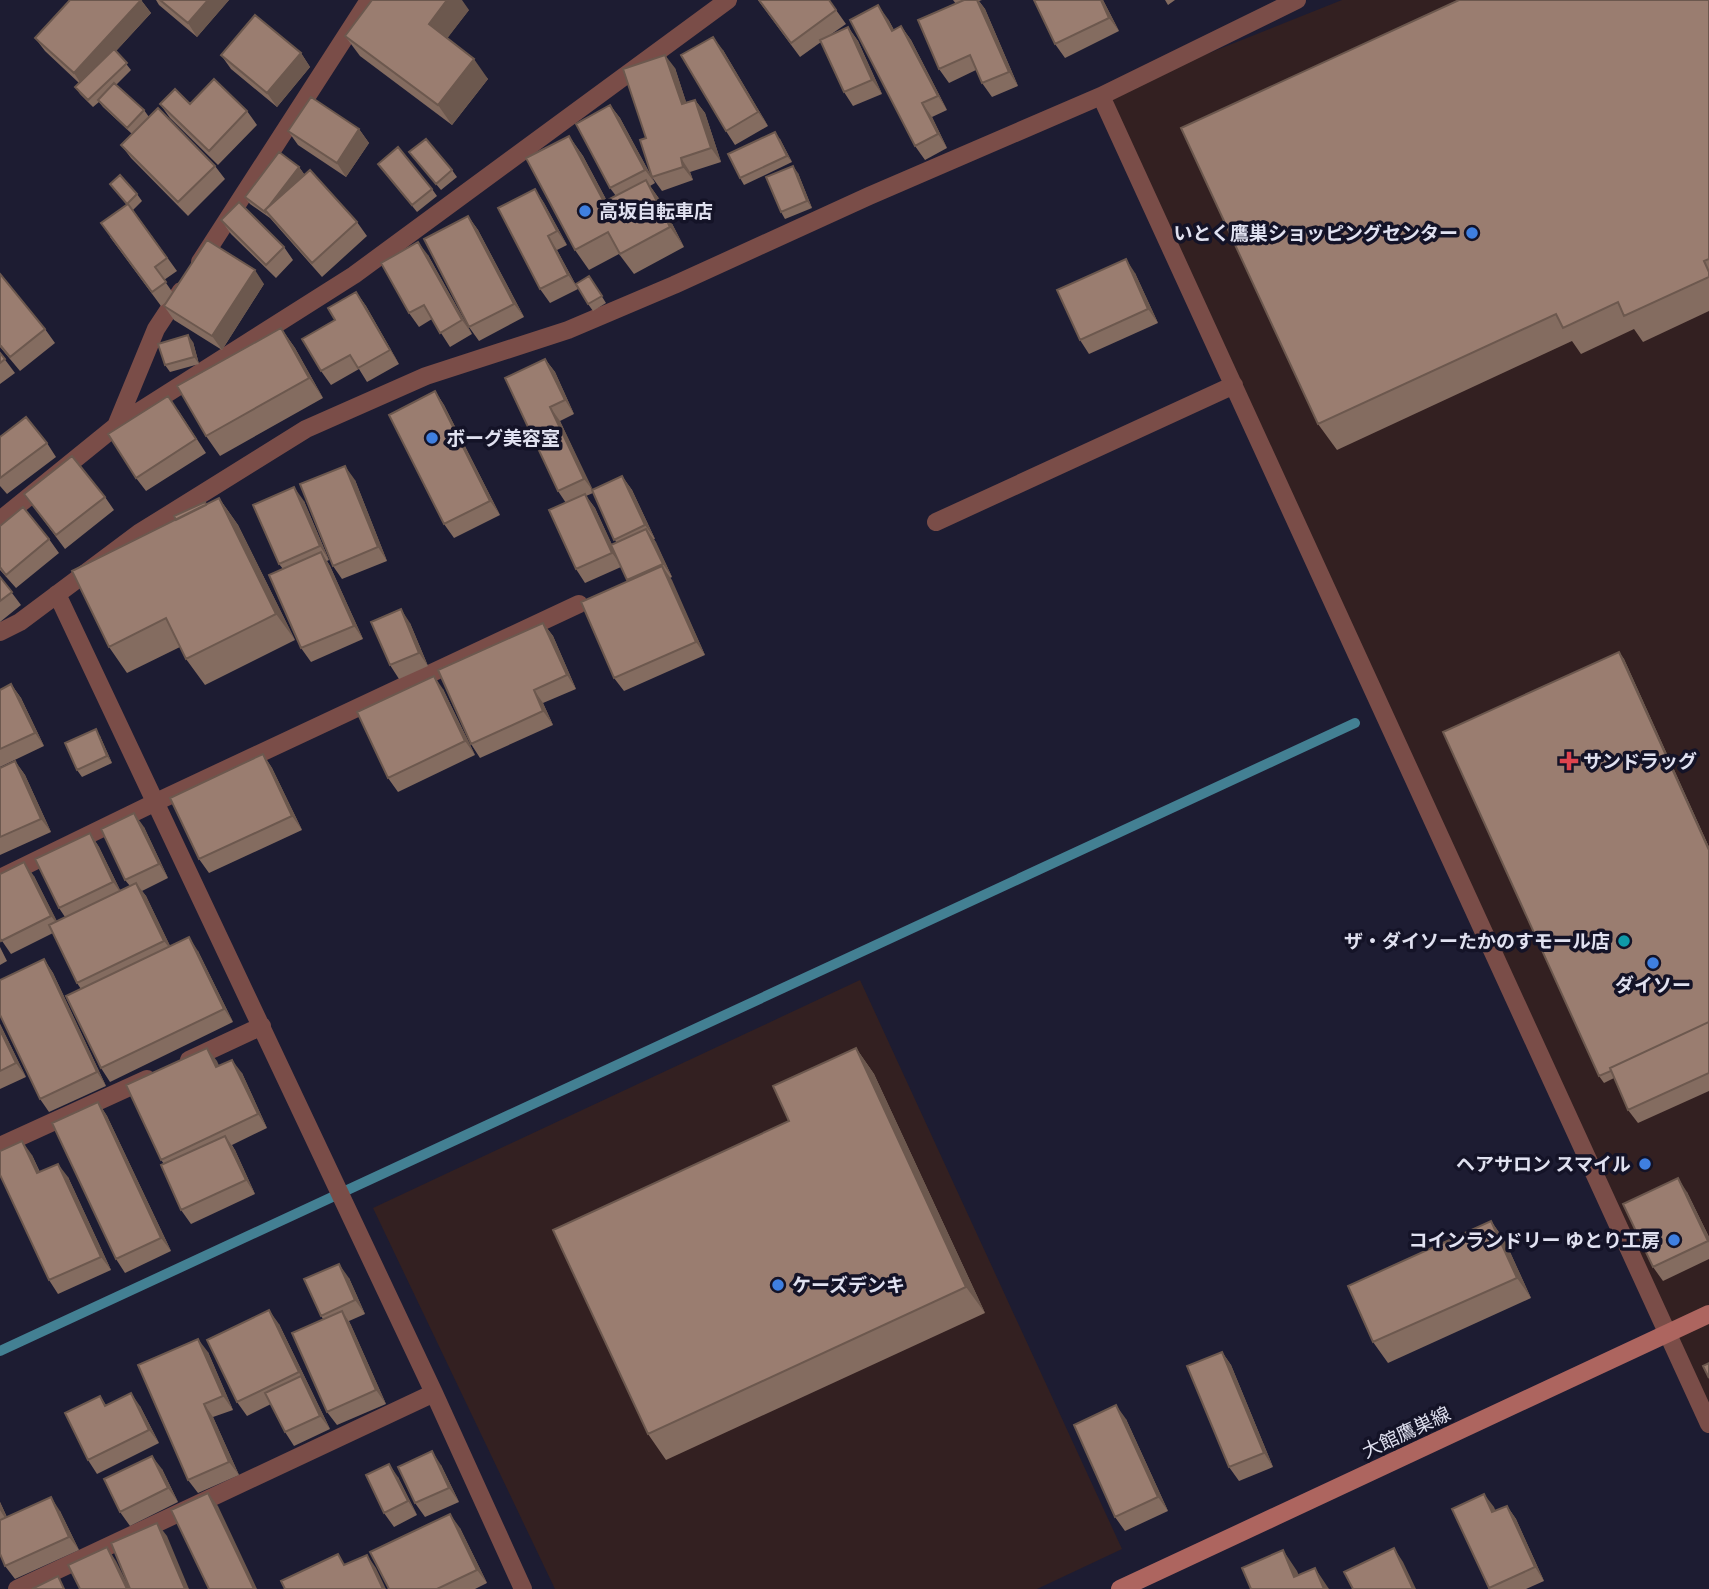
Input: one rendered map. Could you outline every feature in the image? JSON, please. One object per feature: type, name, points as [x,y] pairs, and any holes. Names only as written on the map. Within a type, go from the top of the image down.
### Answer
[{"type":"main road","name":"大館鷹巣線","points":[[1120,1589],[1709,1314]]},
{"type":"street","points":[[116,426],[156,328],[369,0]]},
{"type":"street","points":[[0,520],[116,426],[354,275],[728,0]]},
{"type":"street","points":[[0,632],[20,622],[139,533],[306,429],[426,376],[580,325],[674,285],[869,195],[1101,96],[1297,0]]},
{"type":"street","points":[[1101,96],[1709,1424]]},
{"type":"street","points":[[936,522],[1234,386]]},
{"type":"street","points":[[57,594],[347,1207],[523,1589]]},
{"type":"street","points":[[0,878],[579,604]]},
{"type":"street","points":[[0,1146],[262,1026]]},
{"type":"street","points":[[17,1589],[434,1393]]},
{"type":"shaded area","points":[[1342,0],[1709,0],[1709,1422],[1101,96]]},
{"type":"shaded area","points":[[860,980],[1122,1549],[1037,1589],[555,1589],[373,1208]]},
{"type":"building","points":[[70,0],[141,0],[74,73],[35,38]]},
{"type":"building","points":[[160,0],[208,0],[188,23]]},
{"type":"building","points":[[372,0],[447,0],[429,24],[474,59],[438,105],[345,36]]},
{"type":"building","points":[[759,0],[829,0],[836,10],[791,43]]},
{"type":"building","points":[[964,0],[977,0],[1009,72],[982,83],[970,55],[939,69],[918,20]]},
{"type":"building","points":[[1034,0],[1101,0],[1109,18],[1055,44]]},
{"type":"building","name":"いとく鷹巣ショッピングセンター","points":[[1459,0],[1709,0],[1709,259],[1704,261],[1709,277],[1624,316],[1618,302],[1563,328],[1556,314],[1318,424],[1181,128]]},
{"type":"building","points":[[878,5],[892,31],[901,26],[938,96],[922,103],[938,134],[915,146],[850,20]]},
{"type":"building","points":[[255,15],[301,53],[267,93],[221,55]]},
{"type":"building","points":[[848,27],[872,80],[844,92],[820,40]]},
{"type":"building","points":[[713,37],[758,112],[726,131],[681,55]]},
{"type":"building","points":[[114,49],[127,63],[88,100],[75,87]]},
{"type":"building","points":[[665,55],[682,104],[695,100],[711,148],[681,158],[683,167],[652,177],[640,140],[646,138],[623,69]]},
{"type":"building","points":[[214,79],[247,111],[209,151],[160,104],[175,89],[190,104]]},
{"type":"building","points":[[114,83],[144,110],[127,128],[98,100]]},
{"type":"building","points":[[311,97],[359,129],[337,163],[288,131]]},
{"type":"building","points":[[610,105],[645,170],[610,188],[576,124]]},
{"type":"building","points":[[158,108],[215,166],[178,202],[121,145]]},
{"type":"building","points":[[775,132],[787,156],[740,178],[728,154]]},
{"type":"building","name":"高坂自転車店","points":[[569,136],[604,202],[646,180],[670,227],[620,254],[608,232],[575,250],[526,158]]},
{"type":"building","points":[[426,139],[452,170],[436,184],[409,152]]},
{"type":"building","points":[[398,147],[432,189],[412,205],[378,164]]},
{"type":"building","points":[[279,152],[299,167],[265,212],[245,197]]},
{"type":"building","points":[[793,166],[807,201],[781,212],[766,177]]},
{"type":"building","points":[[310,170],[357,222],[312,263],[265,210]]},
{"type":"building","points":[[120,175],[137,194],[127,204],[110,184]]},
{"type":"building","points":[[535,189],[557,231],[548,236],[568,275],[540,289],[498,208]]},
{"type":"building","points":[[239,202],[284,247],[266,265],[221,220]]},
{"type":"building","points":[[128,204],[167,258],[155,267],[166,282],[152,292],[101,223]]},
{"type":"building","points":[[468,216],[514,304],[469,327],[424,239]]},
{"type":"building","points":[[207,240],[255,270],[212,336],[164,306]]},
{"type":"building","points":[[418,242],[462,320],[440,333],[424,305],[409,313],[381,263]]},
{"type":"building","points":[[1126,259],[1148,309],[1080,340],[1057,290]]},
{"type":"building","points":[[0,274],[45,329],[10,357],[0,345]]},
{"type":"building","points":[[589,276],[602,296],[588,304],[576,284]]},
{"type":"building","points":[[356,292],[390,350],[358,368],[350,355],[321,371],[302,339],[335,320],[328,308]]},
{"type":"building","points":[[281,328],[309,378],[206,436],[177,386]]},
{"type":"building","points":[[188,335],[194,357],[165,365],[158,344]]},
{"type":"building","points":[[545,359],[565,400],[550,407],[584,479],[558,491],[505,378]]},
{"type":"building","points":[[435,391],[490,501],[444,524],[389,415]]},
{"type":"building","points":[[168,396],[196,439],[136,478],[108,434]]},
{"type":"building","points":[[26,417],[47,443],[0,478],[0,437]]},
{"type":"building","points":[[72,456],[105,497],[56,535],[24,494]]},
{"type":"building","points":[[345,466],[378,547],[333,566],[300,484]]},
{"type":"building","points":[[622,476],[645,525],[614,540],[592,490]]},
{"type":"building","points":[[294,487],[320,546],[279,564],[253,505]]},
{"type":"building","points":[[585,494],[612,553],[576,569],[549,510]]},
{"type":"building","points":[[219,498],[276,614],[186,659],[166,618],[109,647],[72,571]]},
{"type":"building","points":[[205,502],[206,505],[176,520],[174,516]]},
{"type":"building","points":[[23,507],[49,539],[6,575],[0,567],[0,526]]},
{"type":"building","points":[[646,529],[663,564],[627,580],[611,545]]},
{"type":"building","points":[[321,552],[354,626],[301,648],[269,575]]},
{"type":"building","points":[[662,566],[696,642],[614,678],[581,602]]},
{"type":"building","points":[[0,577],[12,592],[0,601]]},
{"type":"building","points":[[401,609],[419,653],[390,665],[371,622]]},
{"type":"building","points":[[543,623],[567,675],[534,690],[543,711],[471,744],[438,670]]},
{"type":"building","name":"ザ・ダイソーたかのすモール店","points":[[1619,652],[1709,850],[1709,1022],[1610,1068],[1611,1071],[1599,1076],[1443,732]]},
{"type":"building","points":[[434,676],[465,741],[388,778],[357,712]]},
{"type":"building","points":[[11,684],[35,733],[0,749],[0,690]]},
{"type":"building","points":[[96,729],[107,756],[77,770],[65,743]]},
{"type":"building","points":[[263,754],[292,816],[199,859],[170,798]]},
{"type":"building","points":[[15,761],[41,819],[0,837],[0,768]]},
{"type":"building","points":[[134,813],[159,864],[125,880],[101,829]]},
{"type":"building","points":[[90,833],[113,882],[59,908],[35,859]]},
{"type":"building","points":[[24,862],[51,916],[1,941],[0,874]]},
{"type":"building","points":[[136,883],[164,941],[77,983],[49,925]]},
{"type":"building","points":[[189,937],[224,1009],[101,1068],[66,996]]},
{"type":"building","points":[[44,959],[97,1072],[40,1099],[0,1015],[0,980]]},
{"type":"building","points":[[1709,1022],[1709,1073],[1628,1110],[1610,1068]]},
{"type":"building","points":[[0,1030],[16,1063],[0,1071]]},
{"type":"building","points":[[207,1048],[216,1067],[232,1060],[258,1114],[161,1160],[126,1085]]},
{"type":"building","name":"ケーズデンキ","points":[[856,1048],[966,1287],[648,1434],[553,1230],[789,1121],[773,1086]]},
{"type":"building","points":[[98,1102],[161,1238],[116,1259],[52,1123]]},
{"type":"building","points":[[225,1136],[246,1180],[181,1210],[161,1165]]},
{"type":"building","points":[[22,1141],[37,1173],[58,1164],[101,1257],[49,1280],[0,1175],[0,1151]]},
{"type":"building","points":[[1678,1178],[1708,1241],[1653,1267],[1623,1204]]},
{"type":"building","points":[[1491,1221],[1517,1278],[1373,1342],[1348,1286]]},
{"type":"building","points":[[339,1264],[355,1300],[321,1316],[304,1279]]},
{"type":"building","points":[[269,1310],[299,1372],[237,1402],[207,1340]]},
{"type":"building","points":[[342,1311],[376,1390],[327,1412],[292,1333]]},
{"type":"building","points":[[198,1339],[223,1396],[204,1404],[229,1462],[188,1480],[138,1365]]},
{"type":"building","points":[[1222,1352],[1264,1453],[1229,1467],[1187,1366]]},
{"type":"building","points":[[1709,1363],[1709,1378],[1703,1366]]},
{"type":"building","points":[[301,1376],[320,1416],[285,1432],[265,1393]]},
{"type":"building","points":[[131,1393],[149,1430],[88,1460],[65,1413],[100,1396],[105,1406]]},
{"type":"building","points":[[1116,1405],[1158,1497],[1115,1517],[1074,1425]]},
{"type":"building","points":[[432,1451],[449,1488],[415,1503],[398,1467]]},
{"type":"building","points":[[152,1456],[168,1488],[120,1512],[104,1479]]},
{"type":"building","points":[[389,1464],[408,1501],[384,1513],[366,1475]]},
{"type":"building","points":[[208,1493],[254,1589],[209,1589],[171,1510]]},
{"type":"building","points":[[1484,1494],[1492,1512],[1507,1506],[1535,1567],[1489,1588],[1452,1509]]},
{"type":"building","points":[[51,1497],[69,1537],[5,1566],[0,1554],[0,1520]]},
{"type":"building","points":[[450,1514],[477,1570],[437,1589],[389,1589],[370,1552]]},
{"type":"building","points":[[157,1523],[185,1589],[130,1589],[111,1543]]},
{"type":"building","points":[[107,1547],[127,1589],[80,1589],[68,1565]]},
{"type":"building","points":[[1394,1548],[1413,1589],[1353,1589],[1344,1572]]},
{"type":"building","points":[[1283,1550],[1294,1577],[1315,1568],[1324,1589],[1251,1589],[1242,1568]]},
{"type":"building","points":[[338,1554],[344,1565],[367,1555],[383,1589],[285,1589],[281,1581]]},
{"type":"building","points":[[58,1576],[64,1589],[32,1589]]},
{"type":"waterway","points":[[0,1351],[1355,723]]},
{"type":"place","name":"高坂自転車店","points":[[585,211]]},
{"type":"place","name":"いとく鷹巣ショッピングセンター","points":[[1472,233]]},
{"type":"place","name":"ボーグ美容室","points":[[432,438]]},
{"type":"place","name":"サンドラッグ","points":[[1569,761]]},
{"type":"place","name":"ザ・ダイソーたかのすモール店","points":[[1624,941]]},
{"type":"place","name":"ダイソー","points":[[1653,963]]},
{"type":"place","name":"ヘアサロン スマイル","points":[[1645,1164]]},
{"type":"place","name":"コインランドリー ゆとり工房","points":[[1674,1240]]},
{"type":"place","name":"ケーズデンキ","points":[[778,1285]]}]
